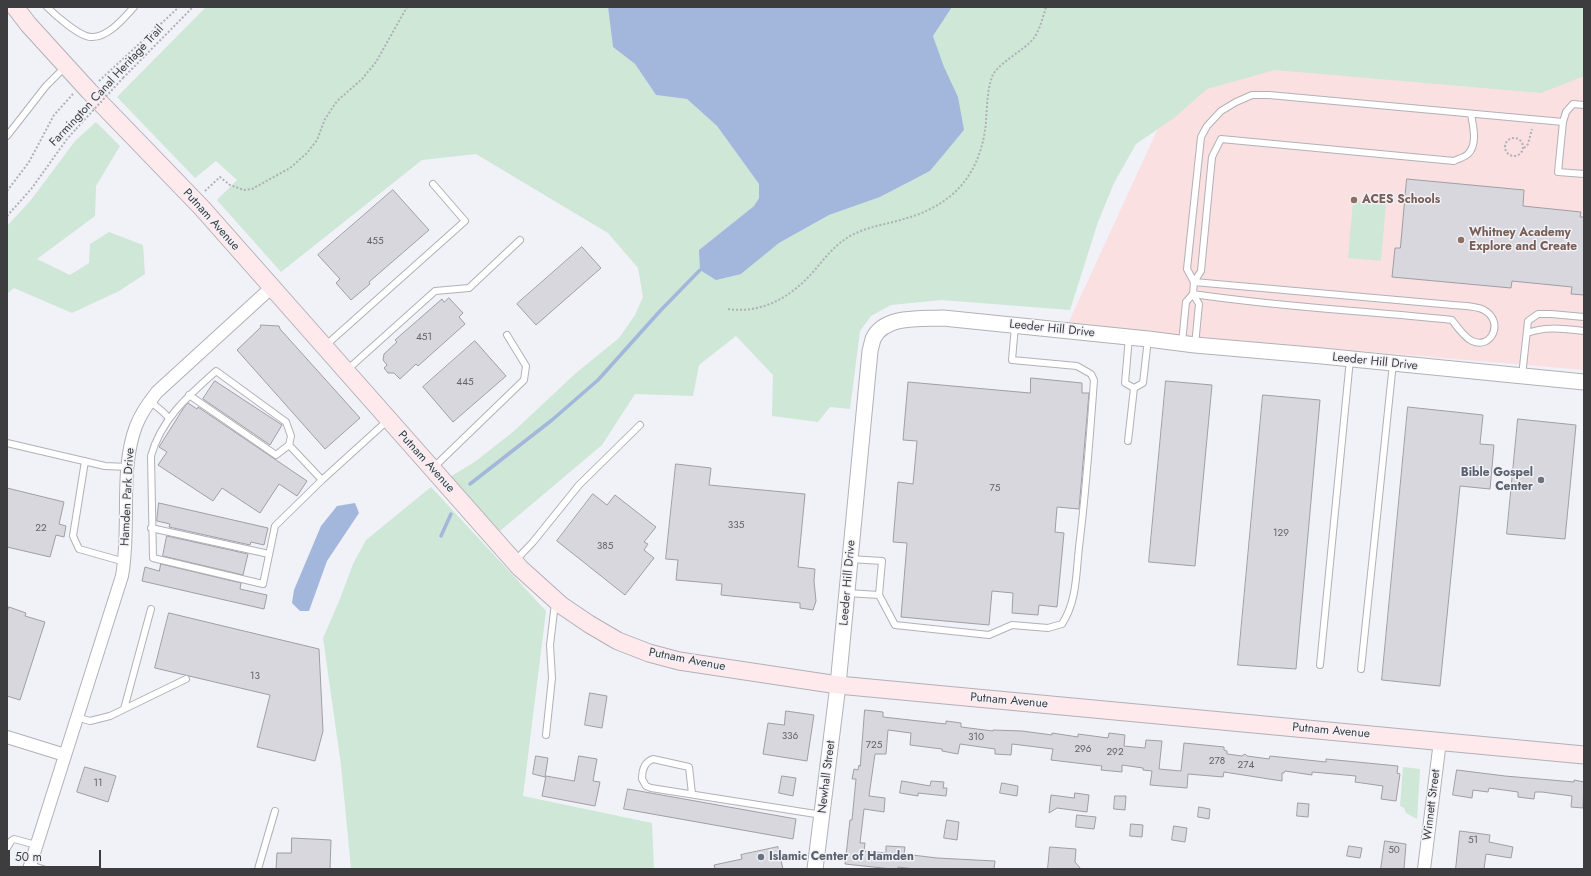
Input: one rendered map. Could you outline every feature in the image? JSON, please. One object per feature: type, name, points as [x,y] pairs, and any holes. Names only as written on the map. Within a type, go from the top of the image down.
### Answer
[{"type":"main road","name":"Putnam Avenue","points":[[15,7],[66,66],[202,208],[514,561],[555,599],[618,641],[649,653],[679,660],[838,685],[1584,755]]},
{"type":"street","name":"Hamden Park Drive","points":[[30,867],[76,717],[122,576],[125,562],[129,450],[132,436],[137,424],[150,401],[165,384],[272,287]]},
{"type":"street","name":"Leeder Hill Drive","points":[[838,685],[870,351],[873,338],[883,328],[893,322],[943,318],[1130,337],[1188,345],[1584,382]]},
{"type":"street","name":"Newhall Street","points":[[816,869],[838,685]]},
{"type":"street","points":[[7,736],[65,755]]},
{"type":"street","name":"Winnett Street","points":[[1424,869],[1440,741]]},
{"type":"lane","points":[[47,7],[54,14],[88,37],[94,37],[108,31],[121,21],[134,7]]},
{"type":"lane","points":[[7,136],[46,86],[66,66]]},
{"type":"lane","points":[[1194,282],[1188,269],[1201,137],[1207,126],[1221,111],[1252,95],[1269,95],[1563,122]]},
{"type":"lane","points":[[1583,176],[1558,172],[1563,122],[1566,112],[1573,104],[1584,105]]},
{"type":"lane","points":[[1188,345],[1199,304],[1193,294],[1194,282],[1201,271],[1212,157],[1221,139],[1454,161],[1468,155],[1473,145],[1474,131],[1471,114]]},
{"type":"lane","points":[[324,347],[465,221],[433,184]]},
{"type":"lane","points":[[346,372],[435,291],[469,288],[520,240]]},
{"type":"lane","points":[[1193,294],[1232,300],[1380,312],[1452,320],[1472,341],[1483,342],[1491,337],[1495,326],[1493,317],[1483,309],[1446,304],[1194,282]]},
{"type":"lane","points":[[1188,345],[1186,302],[1193,294]]},
{"type":"lane","points":[[1522,376],[1528,321],[1538,314],[1584,317]]},
{"type":"lane","points":[[850,559],[882,561],[879,595],[895,625],[989,635],[1012,625],[1048,628],[1062,624],[1070,611],[1074,592],[1086,487],[1094,380],[1091,374],[1077,366],[1012,360],[1015,326]]},
{"type":"lane","points":[[1527,333],[1538,329],[1550,328],[1584,331]]},
{"type":"lane","points":[[432,469],[524,380],[526,366],[507,335]]},
{"type":"lane","points":[[1130,337],[1125,383],[1134,388]]},
{"type":"lane","points":[[1128,441],[1134,388],[1143,382],[1148,339]]},
{"type":"lane","points":[[1320,665],[1350,359]]},
{"type":"lane","points":[[1361,669],[1393,363]]},
{"type":"lane","points":[[188,396],[276,455],[289,445],[291,436],[286,422],[216,370],[188,396],[169,418],[158,436],[151,456],[153,558],[263,584],[275,526],[322,480],[388,420]]},
{"type":"lane","points":[[150,401],[169,418]]},
{"type":"lane","points":[[514,561],[533,542],[579,485],[640,425]]},
{"type":"lane","points":[[7,442],[105,466],[128,467]]},
{"type":"lane","points":[[289,445],[322,480]]},
{"type":"lane","points":[[85,461],[74,536],[79,549],[125,562]]},
{"type":"lane","points":[[152,528],[269,554]]},
{"type":"lane","points":[[847,593],[879,595]]},
{"type":"lane","points":[[546,735],[552,678],[550,645],[555,614],[555,599]]},
{"type":"lane","points":[[124,709],[151,609]]},
{"type":"lane","points":[[76,717],[90,721],[110,716],[186,679]]},
{"type":"lane","points":[[692,794],[689,767],[653,760],[648,761],[645,765],[642,779],[646,786],[692,794],[822,815]]},
{"type":"lane","points":[[258,869],[275,811]]},
{"type":"lane","points":[[7,848],[14,839],[36,845]]},
{"type":"lane","points":[[30,867],[43,869]]},
{"type":"path","points":[[98,82],[179,7]]},
{"type":"path","name":"Farmington Canal Heritage Trail","points":[[7,216],[32,188],[67,139],[123,78],[193,7]]},
{"type":"path","points":[[203,192],[220,177],[230,185],[244,190],[252,189],[290,168],[307,153],[317,140],[325,119],[337,101],[362,79],[376,62],[407,7]]},
{"type":"path","points":[[728,309],[741,311],[758,308],[788,296],[812,273],[832,249],[852,235],[884,224],[908,218],[942,202],[959,188],[971,172],[981,149],[986,123],[987,95],[992,75],[1033,38],[1046,7]]},
{"type":"path","points":[[7,191],[29,162],[54,115],[74,93]]},
{"type":"path","points":[[1523,148],[1520,140],[1516,139],[1508,141],[1506,148],[1509,154],[1516,156],[1522,152],[1523,148],[1528,144],[1533,119]]},
{"type":"shaded area","name":"ACES Schools","points":[[1195,48],[1584,70],[1584,370],[1067,326]]},
{"type":"green space","points":[[206,7],[608,7],[613,47],[635,64],[656,95],[687,99],[717,126],[759,184],[759,198],[754,206],[699,250],[741,274],[779,243],[829,215],[880,197],[930,171],[964,130],[933,36],[952,7],[1584,7],[1584,76],[1541,93],[1275,70],[1207,89],[1174,118],[1136,144],[1114,183],[1098,222],[1070,310],[941,300],[891,305],[871,316],[860,331],[850,409],[830,407],[818,422],[772,416],[773,375],[736,336],[699,365],[693,396],[635,394],[602,445],[500,531],[450,477],[476,461],[514,431],[576,373],[619,338],[635,315],[643,297],[638,268],[608,233],[476,154],[422,160],[281,272],[217,200],[237,180],[216,161],[195,178],[117,97]]},
{"type":"green space","points":[[96,122],[120,146],[96,186],[95,216],[37,259],[70,275],[89,263],[90,244],[109,232],[143,245],[145,274],[119,291],[72,313],[14,288],[7,294],[7,226],[31,200],[75,141]]},
{"type":"green space","points":[[1353,201],[1386,204],[1381,261],[1348,258]]},
{"type":"green space","points":[[431,487],[546,611],[523,796],[652,823],[654,869],[351,869],[341,765],[323,638],[353,564],[366,540]]},
{"type":"green space","points":[[1403,767],[1420,769],[1417,819],[1406,813],[1404,808],[1400,806]]},
{"type":"water","points":[[608,7],[952,7],[933,36],[944,67],[958,97],[964,130],[930,171],[880,197],[829,215],[779,243],[741,274],[716,280],[700,270],[699,250],[754,206],[759,198],[759,184],[717,126],[687,99],[656,95],[635,64],[613,47]]},
{"type":"water","points":[[355,503],[359,513],[327,561],[309,611],[300,611],[292,603],[294,590],[321,526],[337,506]]},
{"type":"building","points":[[1407,179],[1524,190],[1523,206],[1581,212],[1580,217],[1584,217],[1584,295],[1571,294],[1572,287],[1512,281],[1511,288],[1392,277],[1395,248],[1400,248]]},
{"type":"building","points":[[393,190],[429,230],[369,282],[370,284],[351,300],[336,283],[340,279],[318,255]]},
{"type":"building","points":[[582,247],[601,268],[536,325],[517,304]]},
{"type":"building","points":[[449,298],[463,313],[459,317],[465,324],[418,366],[416,364],[400,379],[394,373],[388,373],[384,368],[387,365],[383,360],[384,354],[397,342],[395,340],[442,299],[444,302]]},
{"type":"building","points":[[261,325],[279,326],[280,329],[360,418],[325,449],[237,350],[260,328]]},
{"type":"building","points":[[475,341],[506,376],[453,422],[423,387]]},
{"type":"building","points":[[1031,378],[1082,383],[1082,393],[1089,393],[1079,509],[1057,507],[1055,532],[1064,533],[1057,607],[1039,605],[1038,615],[1012,613],[1013,593],[992,591],[989,625],[901,617],[907,543],[893,542],[898,482],[913,484],[917,441],[903,440],[908,382],[1030,393]]},
{"type":"building","points":[[215,381],[282,425],[270,445],[203,399]]},
{"type":"building","points":[[1166,381],[1212,385],[1195,566],[1149,562]]},
{"type":"building","points":[[1263,395],[1320,400],[1296,669],[1238,665]]},
{"type":"building","points":[[188,403],[197,409],[198,407],[307,481],[297,496],[279,484],[260,513],[222,488],[213,501],[158,465],[167,452],[159,447]]},
{"type":"building","points":[[1408,407],[1483,415],[1480,444],[1494,445],[1490,489],[1460,486],[1440,686],[1382,680]]},
{"type":"building","name":"Bible Gospel Center","points":[[1518,419],[1576,425],[1565,539],[1507,534]]},
{"type":"building","points":[[676,464],[711,468],[709,485],[805,494],[798,567],[815,569],[814,581],[816,601],[813,610],[800,608],[800,603],[721,595],[722,584],[676,580],[678,560],[666,559]]},
{"type":"building","points":[[7,488],[64,502],[59,524],[66,526],[64,537],[56,535],[50,557],[7,547]]},
{"type":"building","points":[[593,494],[607,505],[615,495],[656,527],[644,542],[648,544],[644,550],[654,558],[625,595],[557,541]]},
{"type":"building","points":[[159,503],[268,528],[264,545],[251,542],[250,545],[169,527],[170,524],[157,521]]},
{"type":"building","points":[[167,536],[248,554],[243,575],[163,556]]},
{"type":"building","points":[[161,564],[241,583],[240,589],[267,595],[264,609],[142,581],[145,567],[159,571]]},
{"type":"building","points":[[9,607],[26,613],[25,616],[45,622],[20,700],[7,696],[7,613]]},
{"type":"building","points":[[169,613],[319,649],[323,731],[315,761],[257,747],[270,695],[155,668]]},
{"type":"building","points":[[590,693],[607,696],[602,728],[585,725]]},
{"type":"building","points":[[865,710],[883,712],[883,717],[946,724],[946,721],[961,723],[961,727],[993,731],[1022,731],[1052,735],[1052,733],[1078,737],[1078,734],[1108,738],[1109,733],[1125,735],[1124,746],[1145,748],[1146,740],[1162,741],[1159,769],[1181,771],[1184,743],[1224,747],[1227,754],[1242,756],[1245,754],[1247,756],[1269,759],[1270,756],[1326,762],[1326,759],[1398,766],[1397,773],[1400,774],[1396,801],[1381,799],[1383,786],[1355,782],[1356,776],[1312,772],[1312,775],[1285,771],[1282,773],[1282,781],[1224,772],[1223,777],[1188,774],[1187,788],[1150,785],[1152,771],[1122,765],[1122,772],[1101,770],[1102,766],[1051,760],[1053,749],[1012,744],[1011,755],[995,754],[995,749],[960,744],[958,754],[942,751],[942,749],[910,745],[911,733],[888,730],[886,754],[875,754],[869,796],[885,798],[884,812],[864,809],[860,843],[865,843],[864,851],[886,853],[886,846],[905,847],[904,854],[937,858],[995,861],[994,869],[915,869],[898,867],[898,869],[892,869],[845,864],[850,820],[852,820],[856,779],[852,779],[854,769],[858,770],[859,765],[860,766]]},
{"type":"building","points":[[786,711],[814,715],[807,761],[763,754],[768,723],[784,725]]},
{"type":"building","points":[[536,756],[548,758],[545,777],[533,774]]},
{"type":"building","points":[[579,756],[597,759],[593,781],[600,782],[595,806],[542,796],[546,776],[574,781]]},
{"type":"building","points":[[85,767],[116,776],[108,802],[77,792]]},
{"type":"building","points":[[1457,770],[1505,776],[1574,782],[1574,780],[1584,782],[1583,808],[1571,807],[1572,796],[1542,792],[1535,792],[1534,799],[1518,797],[1518,792],[1489,788],[1488,792],[1473,790],[1472,798],[1453,795]]},
{"type":"building","points":[[782,776],[796,778],[793,796],[779,793]]},
{"type":"building","points":[[902,781],[930,786],[931,781],[944,782],[943,788],[947,788],[946,796],[918,793],[918,796],[900,793]]},
{"type":"building","points":[[1002,783],[1018,786],[1017,796],[1000,793]]},
{"type":"building","points":[[628,789],[796,819],[793,839],[624,809]]},
{"type":"building","points":[[1075,793],[1089,795],[1087,812],[1057,808],[1049,813],[1051,795],[1074,798]]},
{"type":"building","points":[[1115,796],[1126,796],[1125,810],[1114,809]]},
{"type":"building","points":[[1298,803],[1309,804],[1308,817],[1297,816]]},
{"type":"building","points":[[1199,807],[1210,809],[1209,819],[1198,817]]},
{"type":"building","points":[[1077,815],[1096,817],[1094,829],[1076,827]]},
{"type":"building","points":[[947,820],[959,822],[957,840],[944,838]]},
{"type":"building","points":[[1131,824],[1143,825],[1142,837],[1130,836]]},
{"type":"building","points":[[1174,826],[1187,828],[1185,842],[1172,840]]},
{"type":"building","points":[[1460,831],[1490,835],[1489,842],[1513,847],[1511,858],[1486,854],[1484,869],[1456,869]]},
{"type":"building","points":[[292,838],[331,840],[330,869],[276,869],[277,853],[291,853]]},
{"type":"building","points":[[1385,841],[1406,844],[1404,869],[1381,869]]},
{"type":"building","points":[[1349,846],[1362,848],[1360,858],[1347,856]]},
{"type":"building","name":"Islamic Center of Hamden","points":[[778,847],[783,869],[715,869],[714,865],[742,859],[741,855]]},
{"type":"building","points":[[1050,847],[1076,849],[1075,862],[1081,869],[1048,869]]},
{"type":"waterway","points":[[470,484],[552,420],[598,380],[660,311],[700,270]]},
{"type":"waterway","points":[[441,536],[451,514]]},
{"type":"place","name":"ACES Schools","points":[[1354,200]]},
{"type":"place","name":"Whitney Academy Explore and Create","points":[[1461,240]]},
{"type":"place","name":"Bible Gospel Center","points":[[1541,480]]},
{"type":"place","name":"Islamic Center of Hamden","points":[[761,857]]}]
